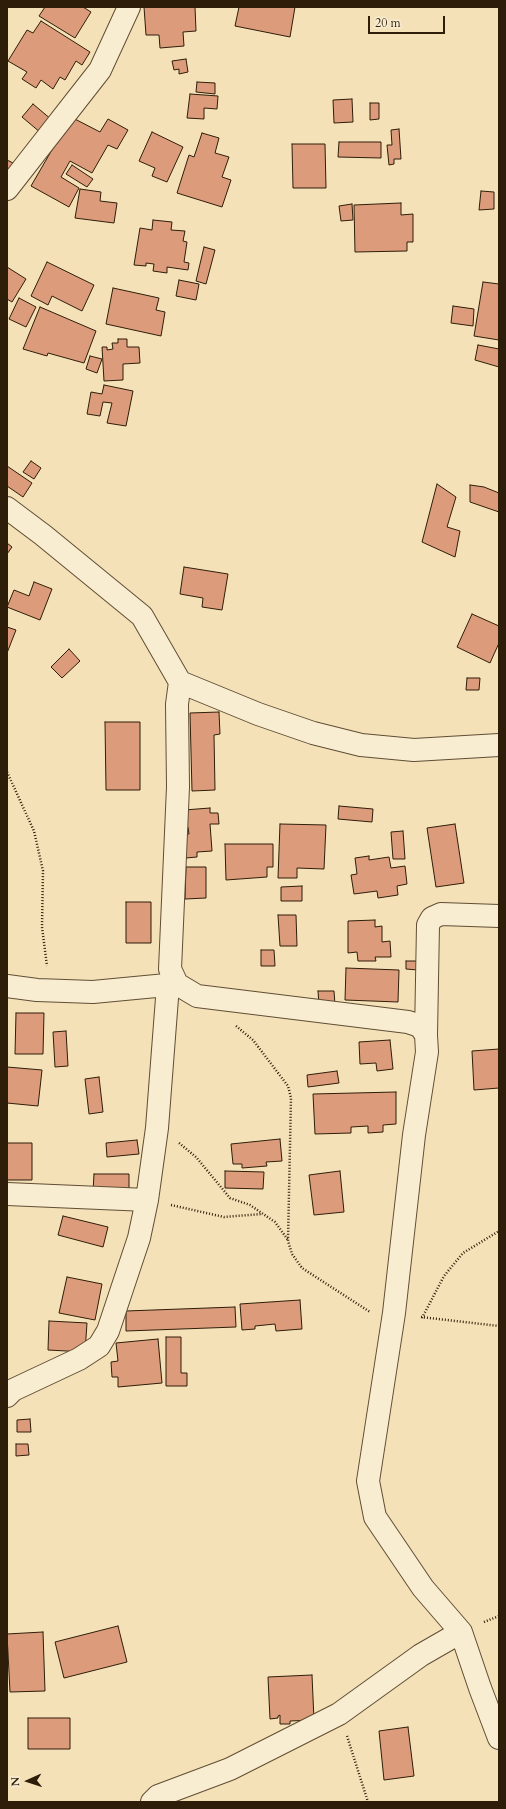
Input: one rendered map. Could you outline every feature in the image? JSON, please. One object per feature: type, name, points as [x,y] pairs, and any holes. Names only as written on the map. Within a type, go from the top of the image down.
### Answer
[{"type":"street","points":[[7,189],[100,70],[129,7]]},
{"type":"street","points":[[7,508],[43,535],[142,616],[180,682],[177,704],[178,795],[170,970],[173,984],[157,1128],[147,1200],[139,1238],[108,1331],[99,1346],[79,1359],[13,1390],[7,1396]]},
{"type":"street","points":[[180,682],[258,714],[313,732],[361,745],[414,750],[499,745]]},
{"type":"street","points":[[499,916],[441,914],[432,918],[428,925],[427,1052],[414,1135],[392,1327],[368,1481],[375,1517],[423,1588],[461,1632],[499,1738]]},
{"type":"street","points":[[7,986],[36,990],[93,992],[173,984],[197,996],[408,1022],[420,1026],[426,1035]]},
{"type":"street","points":[[7,1194],[147,1200]]},
{"type":"street","points":[[152,1802],[158,1796],[230,1769],[339,1714],[421,1655],[461,1632]]},
{"type":"path","points":[[7,772],[34,831],[43,871],[42,927],[48,974],[61,990]]},
{"type":"path","points":[[234,1025],[253,1040],[288,1086],[291,1098],[288,1241]]},
{"type":"path","points":[[157,1128],[189,1150],[230,1198],[250,1205],[275,1222],[288,1241],[292,1254],[302,1268],[392,1327]]},
{"type":"path","points":[[147,1200],[224,1217],[263,1214]]},
{"type":"path","points":[[422,1318],[444,1276],[463,1253],[499,1231]]},
{"type":"path","points":[[395,1301],[422,1318],[499,1326]]},
{"type":"path","points":[[339,1714],[368,1802]]},
{"type":"building","points":[[45,7],[83,7],[91,12],[75,38],[39,16]]},
{"type":"building","points":[[144,7],[195,7],[196,31],[183,32],[184,46],[160,48],[159,35],[146,35]]},
{"type":"building","points":[[239,7],[295,7],[290,37],[235,26]]},
{"type":"building","points":[[41,21],[90,52],[82,65],[76,61],[65,80],[60,77],[53,89],[41,80],[36,88],[22,79],[27,72],[8,61],[27,30],[33,33]]},
{"type":"building","points":[[186,59],[188,72],[179,74],[179,69],[174,70],[172,61]]},
{"type":"building","points":[[197,82],[215,83],[215,94],[196,92]]},
{"type":"building","points":[[190,94],[218,96],[217,109],[204,108],[204,119],[187,118]]},
{"type":"building","points":[[352,99],[353,122],[334,123],[333,100]]},
{"type":"building","points":[[370,103],[379,103],[379,119],[370,120]]},
{"type":"building","points":[[33,104],[52,120],[41,133],[22,117]]},
{"type":"building","points":[[71,117],[100,132],[108,119],[128,130],[117,149],[108,145],[92,173],[70,161],[61,177],[79,188],[69,207],[31,186]]},
{"type":"building","points":[[399,129],[401,159],[394,159],[394,164],[389,165],[387,145],[392,145],[391,130]]},
{"type":"building","points":[[152,132],[183,147],[167,182],[152,176],[155,168],[139,161]]},
{"type":"building","points":[[202,133],[219,138],[215,153],[229,157],[222,177],[231,180],[222,207],[177,193],[189,155],[194,157]]},
{"type":"building","points":[[339,142],[381,142],[381,158],[338,157]]},
{"type":"building","points":[[292,144],[325,144],[326,188],[293,188]]},
{"type":"building","points":[[7,160],[13,163],[7,173]]},
{"type":"building","points":[[72,165],[93,179],[87,187],[66,174]]},
{"type":"building","points":[[80,189],[101,192],[100,201],[117,203],[114,223],[75,218]]},
{"type":"building","points":[[481,191],[494,192],[494,209],[479,210]]},
{"type":"building","points":[[401,203],[401,215],[413,214],[413,242],[407,242],[407,251],[355,252],[354,205]]},
{"type":"building","points":[[352,204],[353,220],[341,221],[339,206]]},
{"type":"building","points":[[153,220],[172,222],[171,230],[185,231],[183,241],[187,242],[184,262],[189,263],[188,270],[167,267],[167,273],[153,271],[154,264],[146,263],[146,266],[134,265],[140,228],[152,230]]},
{"type":"building","points":[[204,247],[215,250],[206,284],[196,281]]},
{"type":"building","points":[[47,262],[94,285],[82,311],[52,296],[48,305],[31,296]]},
{"type":"building","points":[[7,267],[26,279],[12,302],[7,299]]},
{"type":"building","points":[[179,280],[199,284],[196,300],[176,296]]},
{"type":"building","points":[[483,282],[499,284],[499,340],[474,336]]},
{"type":"building","points":[[113,288],[159,298],[156,310],[165,312],[161,336],[106,324]]},
{"type":"building","points":[[19,298],[36,307],[26,327],[9,319]]},
{"type":"building","points":[[453,306],[474,309],[473,326],[451,323]]},
{"type":"building","points":[[40,307],[96,331],[84,363],[48,353],[47,356],[23,349]]},
{"type":"building","points":[[118,339],[127,339],[127,347],[139,347],[140,363],[123,364],[123,380],[104,381],[102,347],[107,347],[107,350],[113,349],[112,343],[118,343]]},
{"type":"building","points":[[478,345],[499,349],[499,367],[475,360]]},
{"type":"building","points":[[90,356],[102,359],[97,373],[86,369]]},
{"type":"building","points":[[104,385],[133,391],[126,426],[107,423],[112,403],[103,402],[100,416],[87,414],[91,392],[102,394]]},
{"type":"building","points":[[31,461],[41,468],[34,479],[23,472]]},
{"type":"building","points":[[7,466],[32,483],[23,497],[7,486]]},
{"type":"building","points":[[437,484],[456,497],[447,527],[460,531],[455,557],[422,542]]},
{"type":"building","points":[[470,485],[484,487],[499,493],[499,512],[470,502]]},
{"type":"building","points":[[7,543],[12,547],[7,554]]},
{"type":"building","points":[[184,567],[228,574],[222,610],[202,607],[203,598],[180,594]]},
{"type":"building","points":[[34,582],[52,589],[40,620],[7,607],[14,590],[29,596]]},
{"type":"building","points":[[472,614],[499,626],[499,643],[490,663],[457,647]]},
{"type":"building","points":[[7,627],[16,630],[7,653]]},
{"type":"building","points":[[69,649],[80,661],[62,678],[51,667]]},
{"type":"building","points":[[467,678],[480,678],[479,690],[466,690]]},
{"type":"building","points":[[219,712],[220,734],[214,735],[215,790],[192,791],[190,713]]},
{"type":"building","points":[[105,722],[140,722],[140,790],[106,790]]},
{"type":"building","points":[[339,806],[373,809],[372,822],[338,819]]},
{"type":"building","points":[[210,808],[210,813],[218,813],[219,824],[210,824],[212,851],[197,852],[197,857],[186,858],[184,834],[189,834],[188,827],[185,827],[184,810]]},
{"type":"building","points":[[280,824],[326,825],[324,869],[297,868],[297,878],[278,878]]},
{"type":"building","points":[[455,824],[464,883],[436,887],[427,828]]},
{"type":"building","points":[[403,831],[405,859],[393,859],[391,832]]},
{"type":"building","points":[[225,844],[273,844],[273,867],[267,867],[267,877],[226,880]]},
{"type":"building","points":[[369,856],[369,860],[389,857],[391,868],[405,866],[407,884],[397,886],[398,895],[378,898],[377,891],[354,894],[351,875],[357,874],[355,858]]},
{"type":"building","points":[[186,867],[206,867],[206,898],[185,899]]},
{"type":"building","points":[[302,886],[302,901],[281,901],[281,887]]},
{"type":"building","points":[[126,902],[151,902],[151,943],[126,943]]},
{"type":"building","points":[[278,915],[296,915],[297,946],[280,946]]},
{"type":"building","points":[[375,920],[375,927],[382,926],[382,942],[390,941],[391,957],[375,957],[376,961],[358,961],[357,952],[348,953],[348,921]]},
{"type":"building","points":[[261,950],[274,950],[275,966],[261,966]]},
{"type":"building","points":[[406,961],[419,961],[418,970],[406,969]]},
{"type":"building","points":[[346,968],[399,970],[398,1002],[345,1000]]},
{"type":"building","points":[[318,991],[334,991],[335,1005],[319,1005]]},
{"type":"building","points":[[16,1013],[44,1013],[43,1054],[15,1054]]},
{"type":"building","points":[[66,1031],[68,1066],[55,1067],[53,1032]]},
{"type":"building","points":[[390,1040],[393,1069],[377,1071],[376,1063],[360,1064],[359,1042]]},
{"type":"building","points":[[499,1049],[499,1088],[474,1090],[472,1051]]},
{"type":"building","points":[[7,1067],[42,1070],[38,1106],[7,1103]]},
{"type":"building","points":[[337,1071],[339,1083],[308,1087],[307,1075]]},
{"type":"building","points":[[99,1077],[103,1112],[89,1114],[85,1079]]},
{"type":"building","points":[[396,1092],[396,1124],[383,1125],[383,1132],[368,1133],[368,1126],[351,1127],[351,1133],[315,1134],[313,1094]]},
{"type":"building","points":[[280,1139],[282,1161],[266,1162],[267,1166],[242,1168],[242,1164],[233,1164],[231,1144]]},
{"type":"building","points":[[137,1140],[139,1154],[107,1157],[106,1143]]},
{"type":"building","points":[[7,1143],[32,1143],[32,1180],[7,1180]]},
{"type":"building","points":[[225,1171],[264,1172],[263,1189],[225,1188]]},
{"type":"building","points":[[340,1171],[344,1212],[314,1215],[309,1175]]},
{"type":"building","points":[[94,1174],[129,1174],[129,1193],[93,1192]]},
{"type":"building","points":[[63,1216],[108,1227],[103,1247],[58,1235]]},
{"type":"building","points":[[67,1277],[102,1284],[95,1320],[59,1313]]},
{"type":"building","points":[[300,1300],[302,1329],[276,1331],[275,1324],[255,1326],[255,1329],[242,1330],[240,1304]]},
{"type":"building","points":[[235,1307],[236,1327],[126,1331],[126,1311]]},
{"type":"building","points":[[49,1321],[87,1323],[85,1352],[48,1350]]},
{"type":"building","points":[[166,1337],[181,1337],[181,1373],[187,1373],[187,1386],[166,1386]]},
{"type":"building","points":[[158,1339],[162,1383],[118,1387],[118,1377],[112,1377],[111,1362],[118,1361],[116,1343]]},
{"type":"building","points":[[30,1419],[31,1432],[17,1432],[17,1420]]},
{"type":"building","points":[[16,1444],[28,1444],[29,1455],[16,1456]]},
{"type":"building","points":[[118,1626],[127,1662],[64,1678],[55,1642]]},
{"type":"building","points":[[43,1632],[45,1691],[10,1692],[7,1634]]},
{"type":"building","points":[[312,1675],[314,1720],[290,1721],[290,1724],[280,1724],[280,1715],[278,1718],[270,1719],[268,1677]]},
{"type":"building","points":[[28,1718],[70,1718],[70,1749],[28,1749]]},
{"type":"building","points":[[408,1727],[414,1776],[384,1780],[379,1731]]}]
